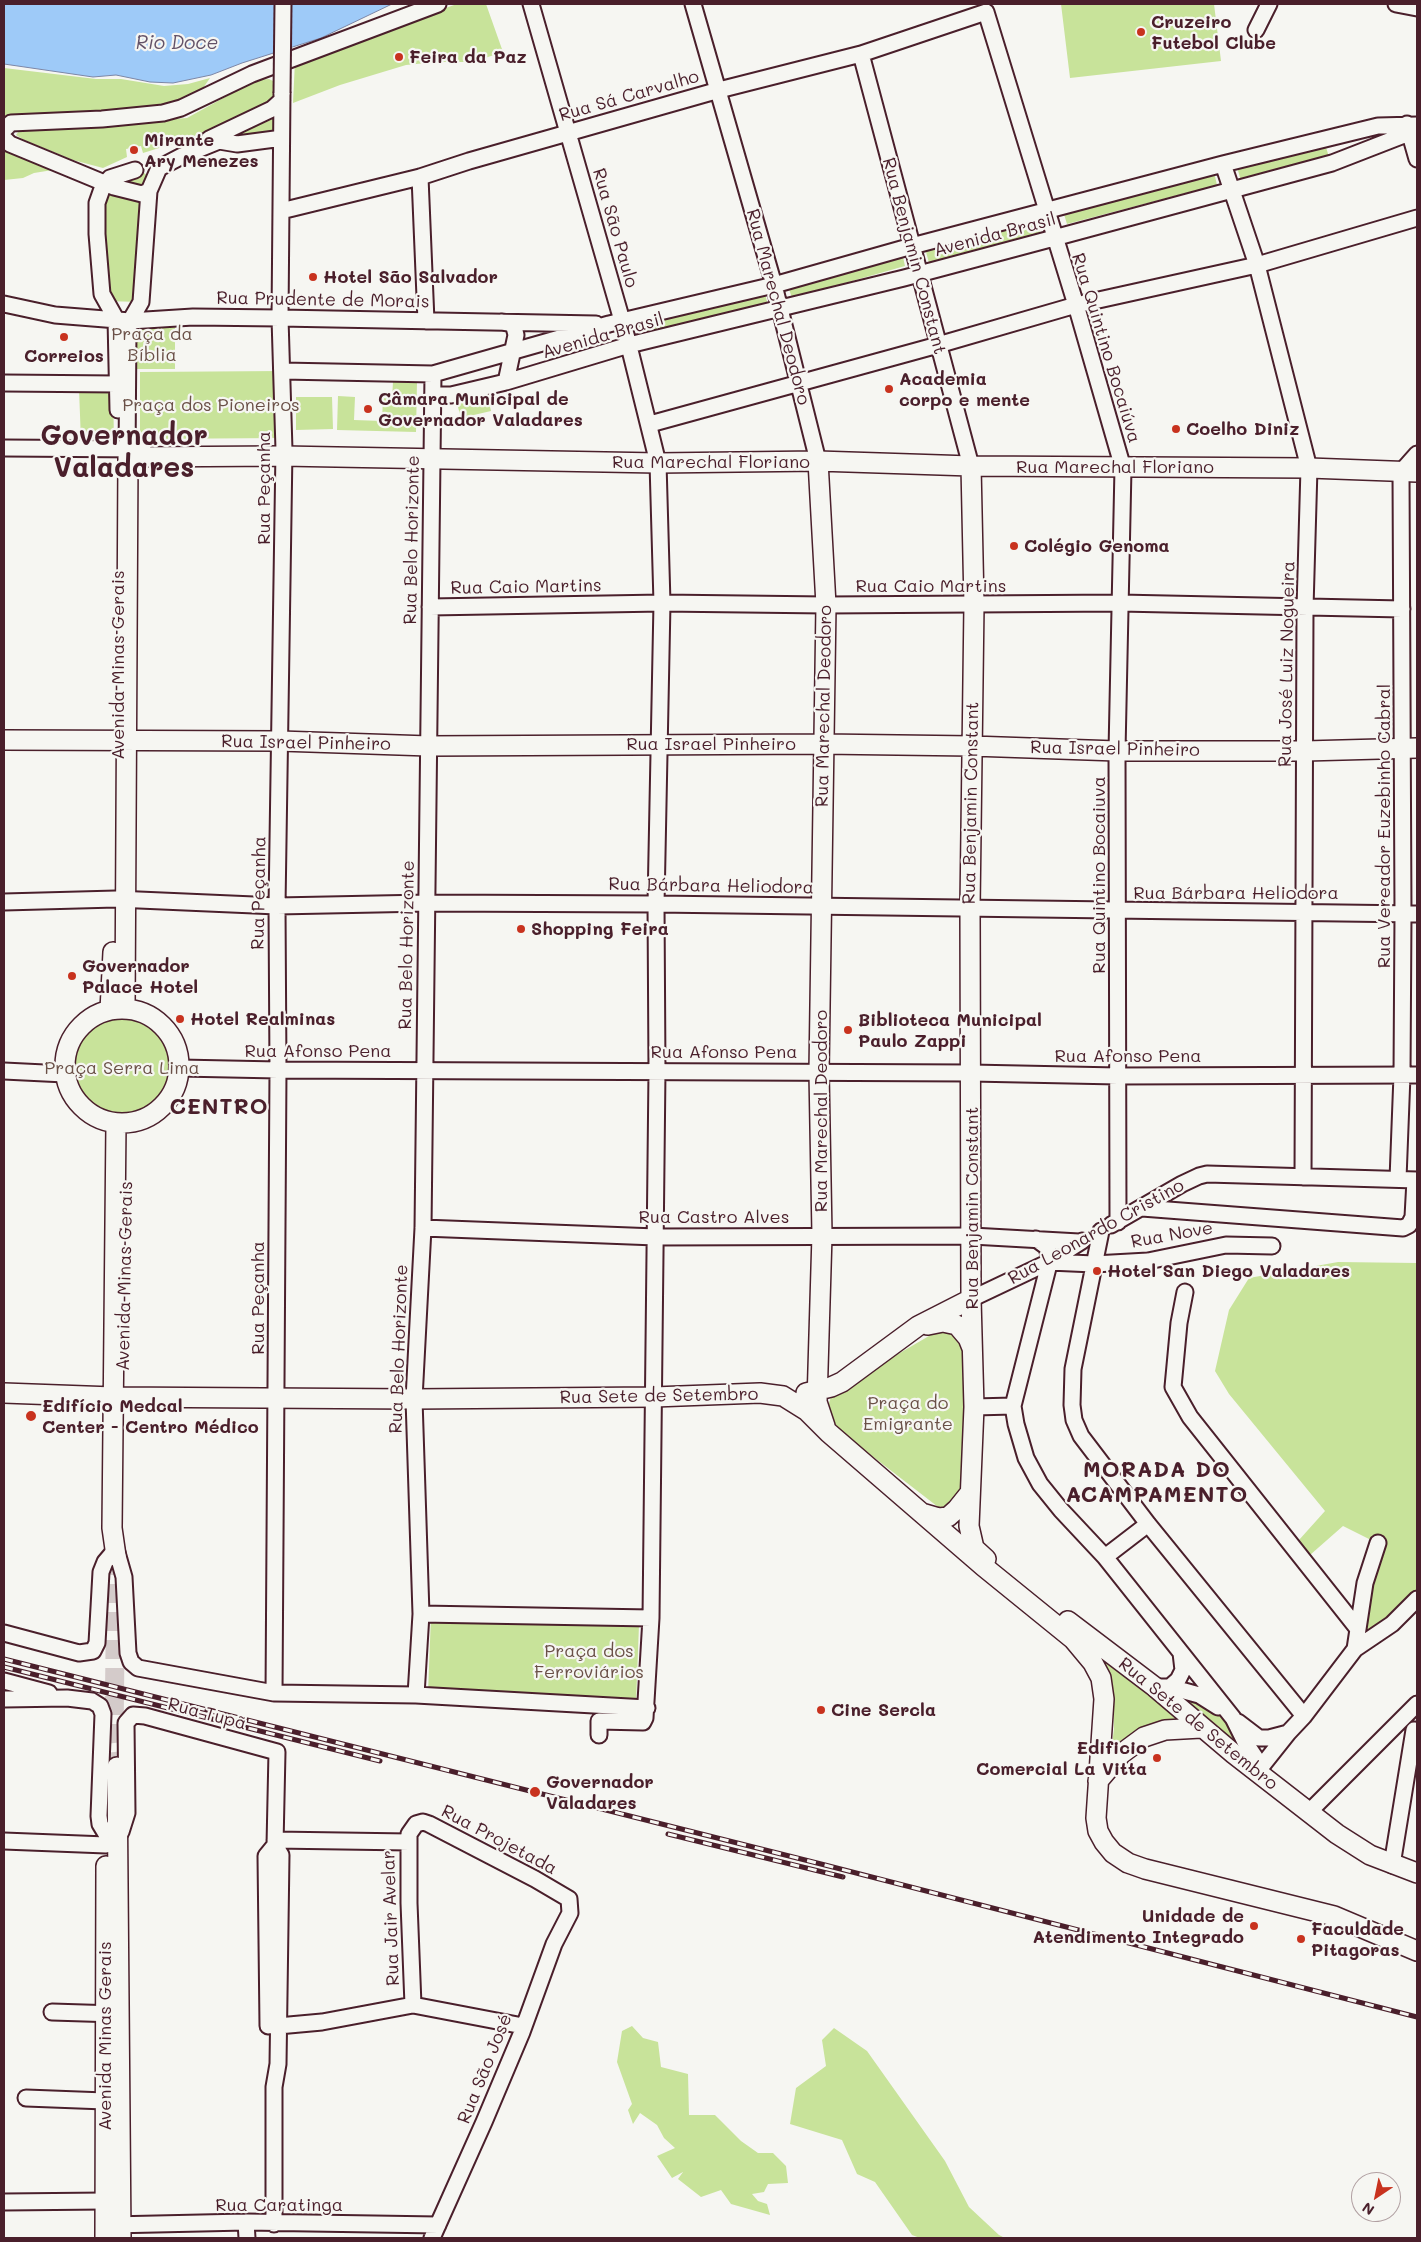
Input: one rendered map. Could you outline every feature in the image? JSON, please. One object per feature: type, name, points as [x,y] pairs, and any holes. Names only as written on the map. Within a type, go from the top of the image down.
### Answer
[{"type":"main road","name":"Rua Marechal Floriano","points":[[124,453],[432,455],[658,463],[818,461],[971,466],[1309,468],[1409,472]]},
{"type":"main road","name":"Avenida Minas Gerais","points":[[118,1010],[121,899],[124,453]]},
{"type":"main road","name":"Rua Marechal Deodoro","points":[[817,1391],[822,1235],[820,1072],[826,605],[818,461]]},
{"type":"main road","name":"Rua Benjamin Constant","points":[[971,466],[974,604],[970,907],[972,1073],[971,1299],[974,1407],[969,1526],[976,1550],[987,1560]]},
{"type":"main road","name":"Rua Israel Pinheiro","points":[[4,740],[280,741],[428,746],[823,744],[972,746],[1118,751],[1304,752],[1410,747]]},
{"type":"main road","points":[[118,1010],[139,1012],[153,1018],[164,1028],[173,1039],[178,1053],[180,1068],[177,1083],[171,1097],[160,1110],[147,1118],[122,1123],[98,1118],[82,1108],[71,1092],[65,1074],[68,1049],[81,1027],[94,1016],[118,1010]]},
{"type":"main road","name":"Avenida Minas Gerais","points":[[116,1552],[112,1528],[118,1397],[122,1123]]},
{"type":"main road","name":"Rua Leonardo Cristino","points":[[817,1391],[842,1382],[918,1326],[971,1299]]},
{"type":"main road","points":[[918,1326],[943,1322],[957,1325],[971,1346],[974,1361]]},
{"type":"main road","points":[[783,1396],[817,1391],[820,1414],[829,1433]]},
{"type":"main road","name":"Rua Sete de Setembro","points":[[4,1393],[118,1397],[414,1399],[654,1397],[760,1393],[783,1396],[807,1411],[829,1433],[922,1513],[1073,1639],[1093,1663],[1100,1678],[1104,1699],[1096,1818],[1098,1831],[1108,1848],[1121,1860],[1145,1870],[1334,1916],[1417,1951]]},
{"type":"main road","points":[[922,1513],[939,1518],[948,1517],[969,1494]]},
{"type":"main road","name":"Rua Sete de Setembro","points":[[987,1560],[1162,1687],[1201,1728],[1259,1769],[1308,1812],[1337,1834],[1370,1855],[1417,1873]]},
{"type":"main road","points":[[1098,1781],[1120,1754],[1144,1737],[1165,1730],[1201,1728]]},
{"type":"main road","name":"Avenida Minas Gerais","points":[[113,1767],[110,1839],[113,2232]]},
{"type":"main road","name":"Avenida Minas Gerais","points":[[112,2014],[105,2101],[105,2201],[113,2232]]},
{"type":"street","name":"Rua Peçanha","points":[[274,1693],[278,1070],[277,906],[284,453],[280,318],[281,211],[278,138],[283,4]]},
{"type":"street","points":[[4,130],[11,123],[110,118],[163,113],[181,108],[252,74],[438,4]]},
{"type":"street","name":"Rua São Paulo","points":[[531,4],[568,133],[616,323],[631,342],[658,463],[662,603],[656,904],[658,1070],[651,1618],[645,1715]]},
{"type":"street","name":"Rua Marechal Deodoro","points":[[693,4],[774,286],[818,461]]},
{"type":"street","points":[[1256,30],[1269,4]]},
{"type":"street","points":[[1396,4],[1417,8]]},
{"type":"street","name":"Rua Sá Carvalho","points":[[281,211],[420,177],[719,90],[861,54],[986,12],[1046,210]]},
{"type":"street","name":"Rua Benjamin Constant","points":[[861,54],[971,466]]},
{"type":"street","points":[[133,192],[128,181],[131,173],[232,128],[279,104]]},
{"type":"street","points":[[283,371],[433,374],[616,323],[774,286],[1046,210],[1378,126],[1413,128],[1417,159]]},
{"type":"street","points":[[232,128],[230,138],[239,144]]},
{"type":"street","name":"Avenida Brasil","points":[[433,395],[451,395],[506,382],[631,342],[780,309],[1054,238],[1332,162],[1413,128]]},
{"type":"street","points":[[4,138],[15,146],[99,184],[142,194],[151,187]]},
{"type":"street","points":[[99,184],[97,234],[102,294],[123,320],[141,302],[151,187],[159,168],[182,156],[219,141],[239,144],[278,138]]},
{"type":"street","points":[[1322,141],[1331,145],[1334,150],[1332,162]]},
{"type":"street","name":"Rua José Luiz Nogueira","points":[[1223,164],[1257,265],[1309,468],[1305,608],[1304,1177]]},
{"type":"street","points":[[99,184],[110,178],[137,170],[147,171],[151,187]]},
{"type":"street","points":[[420,177],[426,321]]},
{"type":"street","name":"Rua Quintino Bocaiúva","points":[[1046,210],[1076,305],[1123,468]]},
{"type":"street","points":[[650,424],[1076,305],[1257,265],[1417,218]]},
{"type":"street","name":"Rua Prudente de Morais","points":[[4,304],[55,315],[123,320],[280,318],[616,323]]},
{"type":"street","name":"Avenida Minas Gerais","points":[[123,320],[117,384],[124,453]]},
{"type":"street","name":"Avenida Minas Gerais","points":[[123,320],[128,330],[124,453]]},
{"type":"street","points":[[496,321],[509,323],[514,327],[516,335],[514,352],[506,382]]},
{"type":"street","name":"Rua Belo Horizonte","points":[[416,1695],[421,1614],[414,1399],[422,1228],[433,374]]},
{"type":"street","points":[[4,384],[117,384]]},
{"type":"street","name":"Rua Marechal Floriano","points":[[4,448],[124,453]]},
{"type":"street","name":"Rua Marechal Floriano","points":[[4,458],[124,453]]},
{"type":"street","points":[[1409,472],[1417,454]]},
{"type":"street","name":"Rua Quintino Bocaiuva","points":[[1118,1222],[1118,751],[1123,468]]},
{"type":"street","name":"Rua Vereador Euzebinho Cabral","points":[[1398,1179],[1410,1075],[1410,747],[1402,609],[1409,472]]},
{"type":"street","name":"Rua Caio Martins","points":[[430,607],[662,603],[826,605],[1120,603],[1402,609]]},
{"type":"street","name":"Rua Bárbara Heliodora","points":[[4,902],[121,899],[277,906],[427,903],[656,904],[1410,914]]},
{"type":"street","name":"Rua Afonso Pena","points":[[180,1068],[278,1070],[658,1070],[1118,1076],[1410,1075]]},
{"type":"street","points":[[4,1071],[65,1074]]},
{"type":"street","name":"Rua Leonardo Cristino","points":[[971,1299],[1049,1262],[1079,1242],[1199,1176],[1222,1174],[1416,1180]]},
{"type":"street","points":[[1142,1208],[1402,1228],[1410,1225],[1413,1217],[1416,1180]]},
{"type":"street","name":"Rua Castro Alves","points":[[422,1228],[656,1237],[972,1236],[1079,1242]]},
{"type":"street","points":[[1101,1231],[1073,1369],[1072,1405],[1074,1420],[1081,1436],[1148,1524],[1304,1716]]},
{"type":"street","points":[[1036,1239],[1048,1249],[1049,1262],[1013,1406],[1026,1458],[1040,1484],[1061,1510],[1105,1557],[1233,1718],[1259,1769],[1304,1716],[1355,1649],[1385,1630],[1417,1599]]},
{"type":"street","name":"Rua Nove","points":[[1049,1262],[1094,1264],[1148,1261],[1226,1245],[1272,1246]]},
{"type":"street","points":[[1185,1292],[1179,1323],[1173,1387],[1190,1417],[1358,1629]]},
{"type":"street","points":[[974,1407],[1013,1406]]},
{"type":"street","points":[[1105,1557],[1148,1524]]},
{"type":"street","points":[[1355,1649],[1365,1583],[1378,1543]]},
{"type":"street","points":[[4,1633],[79,1653],[93,1650],[97,1643],[101,1572],[105,1562],[116,1552]]},
{"type":"street","name":"Avenida Minas Gerais","points":[[116,1552],[123,1570],[128,1653],[131,1662],[138,1668],[274,1693]]},
{"type":"street","points":[[421,1614],[651,1618]]},
{"type":"street","points":[[1162,1687],[1178,1680],[1183,1670],[1181,1653]]},
{"type":"street","points":[[4,1681],[67,1698]]},
{"type":"street","points":[[1162,1687],[1204,1697],[1259,1738],[1269,1738],[1288,1733]]},
{"type":"street","points":[[274,1693],[416,1695],[645,1715]]},
{"type":"street","points":[[4,1699],[67,1698]]},
{"type":"street","name":"Avenida Minas Gerais","points":[[67,1698],[94,1702],[100,1706],[103,1714],[99,1816],[100,1824],[110,1839],[127,1813],[126,1726],[128,1719]]},
{"type":"street","points":[[1308,1812],[1400,1723],[1417,1704]]},
{"type":"street","name":"Rua Tupã","points":[[128,1719],[136,1715],[145,1716],[277,1752],[275,1842]]},
{"type":"street","points":[[599,1735],[598,1721],[645,1715]]},
{"type":"street","points":[[1392,1864],[1416,1730],[1400,1723]]},
{"type":"street","name":"Rua Projetada","points":[[409,1842],[409,1834],[413,1826],[419,1823],[429,1824],[563,1895],[570,1903],[570,1912]]},
{"type":"street","points":[[4,1841],[110,1839]]},
{"type":"street","points":[[274,2224],[274,2087],[278,2064],[281,1855],[275,1842]]},
{"type":"street","points":[[274,2087],[268,2065],[266,1856],[275,1842]]},
{"type":"street","name":"Rua Jair Avelar","points":[[275,1842],[409,1842],[413,2005]]},
{"type":"street","name":"Rua São José","points":[[435,2231],[484,2122],[524,2026],[554,1944],[570,1912]]},
{"type":"street","points":[[278,2026],[322,2022],[413,2005],[524,2026]]},
{"type":"street","points":[[52,2012],[112,2014]]},
{"type":"street","points":[[26,2098],[105,2101]]},
{"type":"street","points":[[4,2202],[105,2201]]},
{"type":"street","points":[[246,2222],[247,2238]]},
{"type":"street","name":"Rua Caratinga","points":[[113,2232],[246,2222],[435,2231]]},
{"type":"green space","name":"Feira da Paz","points":[[457,4],[486,4],[503,52],[473,62],[437,62],[406,65],[340,85],[293,103],[295,61]]},
{"type":"green space","name":"Cruzeiro Futebol Clube","points":[[1061,4],[1214,4],[1221,61],[1070,78]]},
{"type":"green space","points":[[4,68],[96,79],[121,79],[164,86],[188,84],[210,78],[199,94],[153,110],[4,127]]},
{"type":"green space","points":[[269,79],[275,82],[273,102],[185,140],[143,153],[141,146],[126,149],[127,157],[103,168],[73,160],[16,135],[19,131],[24,130],[187,118],[256,80]]},
{"type":"green space","points":[[273,110],[279,133],[231,138],[233,129]]},
{"type":"green space","points":[[4,140],[65,168],[34,173],[23,178],[4,180]]},
{"type":"green space","points":[[1325,144],[1329,157],[1241,181],[1237,167]]},
{"type":"green space","points":[[141,171],[150,177],[150,187],[130,186],[130,179]]},
{"type":"green space","points":[[1214,172],[1217,185],[1067,224],[1063,211]]},
{"type":"green space","points":[[100,192],[142,194],[141,302],[104,301]]},
{"type":"green space","points":[[1036,218],[1040,233],[929,263],[925,248]]},
{"type":"green space","points":[[903,257],[905,266],[792,298],[789,289]]},
{"type":"green space","points":[[765,294],[768,305],[640,338],[637,327]]},
{"type":"green space","name":"Praça da Bíblia","points":[[175,320],[175,369],[130,369],[131,323]]},
{"type":"green space","name":"Praça dos Pioneiros","points":[[282,371],[282,438],[140,439],[140,372]]},
{"type":"green space","points":[[393,382],[417,382],[416,432],[337,430],[338,396],[355,397],[354,420],[382,421],[383,398],[392,399]]},
{"type":"green space","points":[[113,388],[114,440],[81,441],[79,389]]},
{"type":"green space","points":[[487,393],[491,411],[461,418],[456,400]]},
{"type":"green space","points":[[296,397],[332,397],[333,429],[296,430]]},
{"type":"green space","name":"Praça Serra Lima","points":[[123,1018],[142,1022],[158,1033],[169,1049],[173,1068],[169,1087],[158,1103],[142,1114],[123,1118],[104,1114],[88,1103],[77,1087],[73,1068],[77,1049],[88,1033],[104,1022]]},
{"type":"green space","points":[[1338,1262],[1417,1263],[1417,1599],[1366,1636],[1369,1600],[1383,1546],[1343,1526],[1310,1555],[1299,1540],[1325,1511],[1229,1394],[1215,1371],[1229,1310],[1249,1278]]},
{"type":"green space","name":"Praça do Emigrante","points":[[941,1329],[961,1335],[966,1361],[966,1488],[963,1498],[942,1510],[832,1425],[828,1406],[831,1397],[838,1389]]},
{"type":"green space","name":"Praça dos Ferroviários","points":[[431,1616],[639,1625],[636,1702],[428,1693]]},
{"type":"green space","points":[[1097,1650],[1189,1722],[1110,1760],[1114,1729],[1113,1700]]},
{"type":"green space","points":[[1172,1693],[1186,1695],[1222,1713],[1250,1758]]},
{"type":"green space","points":[[632,2026],[643,2038],[658,2042],[661,2067],[688,2074],[689,2115],[715,2115],[741,2141],[758,2153],[773,2153],[786,2166],[788,2183],[768,2184],[764,2192],[752,2194],[758,2201],[767,2204],[770,2215],[731,2204],[721,2190],[701,2197],[678,2179],[683,2172],[672,2178],[657,2156],[675,2148],[664,2138],[657,2125],[640,2113],[633,2124],[628,2110],[632,2104],[617,2062],[622,2031]]},
{"type":"green space","points":[[834,2028],[867,2051],[945,2161],[969,2207],[999,2235],[1005,2238],[920,2238],[912,2235],[875,2182],[857,2174],[842,2140],[790,2124],[796,2088],[826,2066],[822,2040]]},
{"type":"water","name":"Rio Doce","points":[[4,4],[392,4],[321,38],[211,75],[173,83],[150,82],[116,75],[93,77],[4,64]]},
{"type":"tunnel","points":[[116,1556],[114,1741],[117,1767]]},
{"type":"railway","points":[[4,1659],[825,1865],[1417,2017]]},
{"type":"railway","points":[[4,1667],[380,1761]]},
{"type":"railway","points":[[668,1834],[843,1877]]},
{"type":"place","name":"Cruzeiro Futebol Clube","points":[[1141,32]]},
{"type":"place","name":"Feira da Paz","points":[[399,57]]},
{"type":"place","name":"Mirante Ary Menezes","points":[[134,150]]},
{"type":"place","name":"Hotel São Salvador","points":[[313,277]]},
{"type":"place","name":"Correios","points":[[64,337]]},
{"type":"place","name":"Academia corpo e mente","points":[[889,389]]},
{"type":"place","name":"Câmara Municipal de Governador Valadares","points":[[368,409]]},
{"type":"place","name":"Coelho Diniz","points":[[1176,429]]},
{"type":"place","name":"Colégio Genoma","points":[[1014,546]]},
{"type":"place","name":"Shopping Feira","points":[[521,929]]},
{"type":"place","name":"Governador Palace Hotel","points":[[72,976]]},
{"type":"place","name":"Hotel Realminas","points":[[180,1019]]},
{"type":"place","name":"Biblioteca Municipal Paulo Zappi","points":[[848,1030]]},
{"type":"place","name":"Hotel San Diego Valadares","points":[[1097,1271]]},
{"type":"place","name":"Edifício Medcal Center - Centro Médico","points":[[31,1416]]},
{"type":"place","name":"Cine Sercla","points":[[821,1710]]},
{"type":"place","name":"Edificio Comercial La Vitta","points":[[1157,1758]]},
{"type":"place","name":"Governador Valadares","points":[[535,1792]]},
{"type":"place","name":"Unidade de Atendimento Integrado","points":[[1254,1926]]},
{"type":"place","name":"Faculdade Pitagoras","points":[[1301,1939]]},
{"type":"district","name":"Governador Valadares","points":[[124,452]]},
{"type":"district","name":"CENTRO","points":[[219,1107]]},
{"type":"district","name":"MORADA DO ACAMPAMENTO","points":[[1157,1482]]}]
